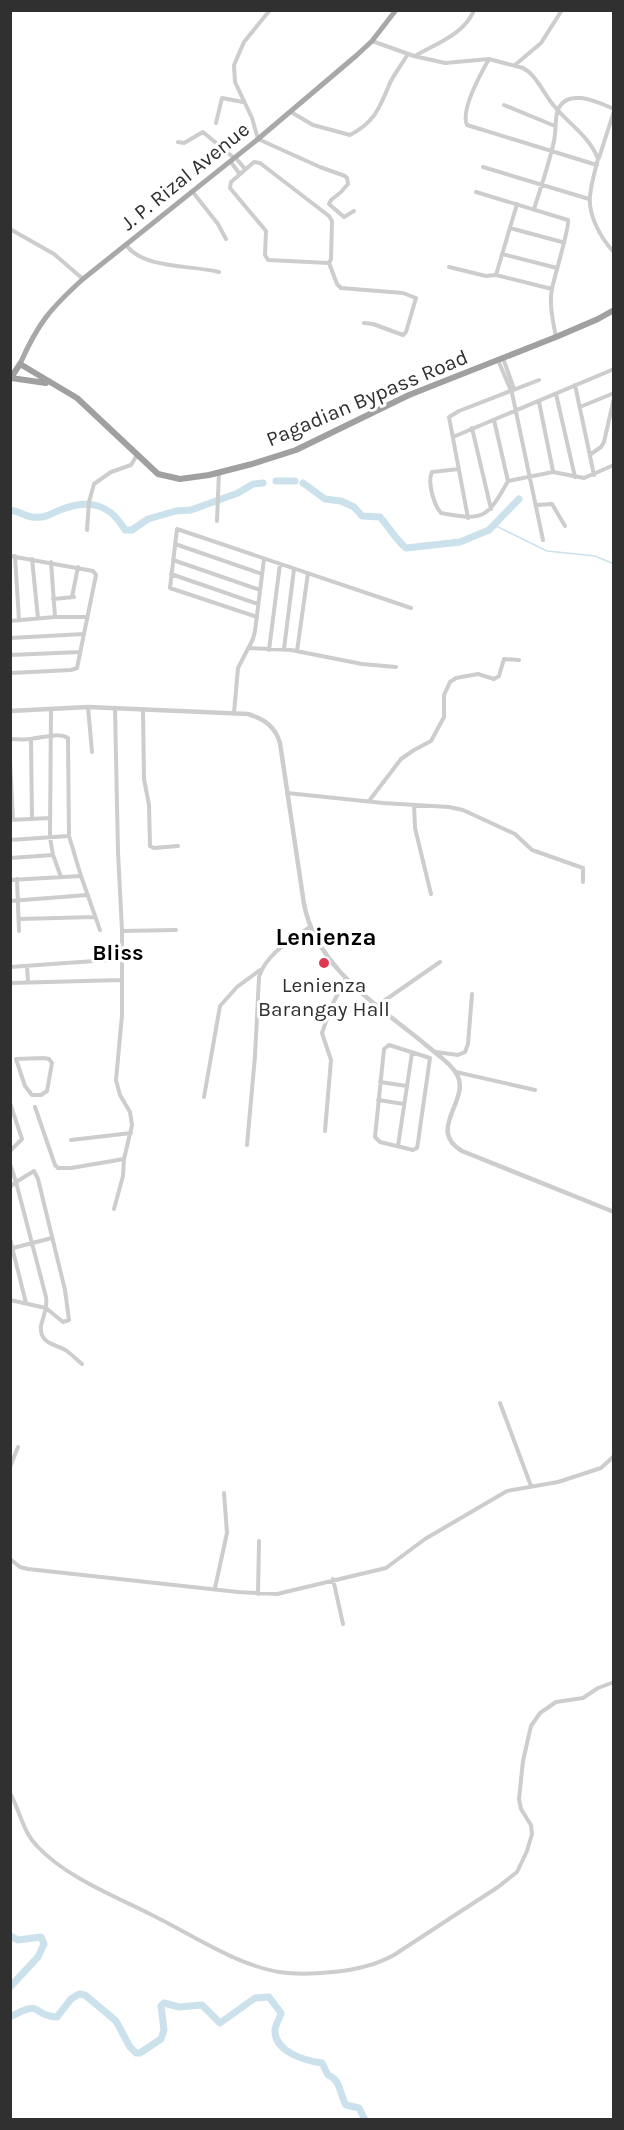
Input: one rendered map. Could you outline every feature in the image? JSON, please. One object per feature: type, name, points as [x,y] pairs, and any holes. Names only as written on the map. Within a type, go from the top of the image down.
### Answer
[{"type":"highway","name":"Pagadian Bypass Road","points":[[20,364],[76,398],[158,474],[180,479],[219,472],[296,450],[410,395],[556,337],[614,310]]},
{"type":"highway","name":"J. P. Rizal Avenue","points":[[11,378],[20,364]]},
{"type":"highway","name":"Pagadian Bypass Road","points":[[11,378],[50,383]]},
{"type":"main road","name":"J. P. Rizal Avenue","points":[[20,364],[30,340],[47,314],[83,279],[291,112],[372,41],[396,10]]},
{"type":"street","points":[[270,10],[249,34],[236,58],[234,69],[235,82],[252,118],[258,139],[345,176],[348,184],[331,200],[330,204],[344,218],[354,211]]},
{"type":"street","points":[[414,56],[461,29],[474,10]]},
{"type":"street","points":[[515,65],[542,43],[562,10]]},
{"type":"street","points":[[372,41],[414,56],[453,64],[489,59],[523,68],[534,76],[557,110],[592,146],[598,159]]},
{"type":"street","points":[[291,112],[314,125],[350,135],[366,127],[379,109],[391,82],[408,54]]},
{"type":"street","points":[[489,59],[464,116],[467,125],[597,165]]},
{"type":"street","points":[[216,123],[222,98],[243,102]]},
{"type":"street","points":[[534,209],[551,152],[557,110],[563,103],[576,98],[592,100],[614,110],[598,159],[589,199],[597,227],[614,252]]},
{"type":"street","points":[[504,105],[555,126]]},
{"type":"street","points":[[178,142],[184,143],[203,132],[244,169]]},
{"type":"street","points":[[233,159],[239,173]]},
{"type":"street","points":[[329,263],[268,260],[265,255],[267,231],[230,188],[231,182],[239,173],[254,162],[260,163],[329,216],[332,221],[329,263],[337,284],[341,288],[403,293],[416,298],[406,332],[403,335],[364,323]]},
{"type":"street","points":[[483,167],[589,199]]},
{"type":"street","points":[[192,191],[218,224],[226,239]]},
{"type":"street","points":[[476,192],[568,220],[569,225],[562,242],[552,289],[552,311],[556,337]]},
{"type":"street","points":[[496,275],[517,204]]},
{"type":"street","points":[[510,228],[562,242]]},
{"type":"street","points":[[10,230],[54,254],[83,279]]},
{"type":"street","points":[[126,245],[132,253],[139,257],[219,272]]},
{"type":"street","points":[[502,254],[557,268]]},
{"type":"street","points":[[449,267],[486,276],[496,275],[552,289]]},
{"type":"street","points":[[501,359],[512,391],[543,540]]},
{"type":"street","points":[[453,437],[614,369]]},
{"type":"street","points":[[468,518],[449,417],[539,380]]},
{"type":"street","points":[[575,386],[594,475]]},
{"type":"street","points":[[580,407],[614,393]]},
{"type":"street","points":[[556,394],[575,477]]},
{"type":"street","points":[[591,454],[604,442],[614,398]]},
{"type":"street","points":[[539,402],[553,472]]},
{"type":"street","points":[[459,469],[435,471],[430,474],[436,505],[441,513],[468,518],[479,516],[491,509],[508,481],[494,420]]},
{"type":"street","points":[[472,428],[491,509]]},
{"type":"street","points":[[87,530],[89,502],[94,484],[111,472],[131,465],[137,455]]},
{"type":"street","points":[[508,481],[553,472],[584,478],[614,465]]},
{"type":"street","points":[[217,521],[219,472]]},
{"type":"street","points":[[537,505],[552,504],[565,526]]},
{"type":"street","points":[[257,617],[170,588],[177,529],[411,608]]},
{"type":"street","points":[[175,544],[262,574]]},
{"type":"street","points":[[10,673],[75,669],[78,666],[96,574],[78,567],[13,556],[19,620]]},
{"type":"street","points":[[234,713],[238,668],[253,639],[264,558]]},
{"type":"street","points":[[32,559],[38,618]]},
{"type":"street","points":[[173,560],[260,590]]},
{"type":"street","points":[[51,562],[55,617]]},
{"type":"street","points":[[268,650],[280,564]]},
{"type":"street","points":[[53,599],[73,597],[78,567]]},
{"type":"street","points":[[284,649],[294,569]]},
{"type":"street","points":[[297,651],[308,573]]},
{"type":"street","points":[[171,574],[258,604]]},
{"type":"street","points":[[10,621],[87,617]]},
{"type":"street","points":[[10,638],[84,634]]},
{"type":"street","points":[[248,648],[284,649],[362,664],[396,667]]},
{"type":"street","points":[[10,656],[80,652]]},
{"type":"street","points":[[369,801],[401,759],[428,744],[433,738],[444,717],[444,695],[450,682],[456,678],[478,674],[494,679],[499,676],[504,659],[519,660]]},
{"type":"street","points":[[88,707],[92,752]]},
{"type":"street","points":[[114,1209],[123,1176],[131,1117],[120,1095],[116,1080],[122,1015],[123,958],[118,852],[116,707]]},
{"type":"street","points":[[10,711],[116,707],[257,716],[273,728],[280,743],[304,906],[310,927],[327,957],[346,978],[456,1072],[535,1090]]},
{"type":"street","points":[[51,708],[50,837],[53,855],[61,877]]},
{"type":"street","points":[[143,709],[144,779],[150,846],[154,848],[178,846]]},
{"type":"street","points":[[10,739],[64,736],[69,740],[69,836],[100,930]]},
{"type":"street","points":[[31,739],[32,819]]},
{"type":"street","points":[[10,760],[12,820],[50,818]]},
{"type":"street","points":[[288,793],[449,807],[475,815],[515,834],[532,850],[583,868],[583,882]]},
{"type":"street","points":[[414,805],[415,828],[431,894]]},
{"type":"street","points":[[10,840],[69,836]]},
{"type":"street","points":[[10,858],[53,855]]},
{"type":"street","points":[[10,880],[81,876]]},
{"type":"street","points":[[17,879],[20,930]]},
{"type":"street","points":[[10,900],[87,895]]},
{"type":"street","points":[[19,919],[95,917]]},
{"type":"street","points":[[204,1097],[220,1006],[227,996],[261,969],[280,948],[310,927]]},
{"type":"street","points":[[122,931],[176,930]]},
{"type":"street","points":[[10,967],[123,958]]},
{"type":"street","points":[[378,1005],[440,962]]},
{"type":"street","points":[[27,966],[28,982]]},
{"type":"street","points":[[247,1145],[261,969]]},
{"type":"street","points":[[325,1131],[331,1060],[322,1033],[331,1006],[346,978]]},
{"type":"street","points":[[10,983],[122,980]]},
{"type":"street","points":[[432,1050],[458,1054],[465,1052],[468,1044],[471,994]]},
{"type":"street","points":[[428,1057],[389,1045],[385,1047],[375,1137],[380,1142],[412,1150],[418,1146],[428,1057],[432,1050]]},
{"type":"street","points":[[398,1146],[412,1053]]},
{"type":"street","points":[[44,1058],[51,1060],[48,1084],[44,1093],[35,1095],[28,1092],[13,1059],[44,1058]]},
{"type":"street","points":[[456,1072],[460,1085],[448,1132],[451,1143],[455,1147],[614,1212]]},
{"type":"street","points":[[380,1082],[407,1086]]},
{"type":"street","points":[[378,1100],[404,1104]]},
{"type":"street","points":[[10,1103],[22,1139],[10,1151]]},
{"type":"street","points":[[35,1107],[58,1168],[124,1160]]},
{"type":"street","points":[[71,1140],[130,1133]]},
{"type":"street","points":[[10,1164],[46,1297],[41,1329],[45,1340],[67,1351],[82,1364]]},
{"type":"street","points":[[10,1187],[32,1171],[35,1172],[65,1290],[69,1320],[63,1322],[46,1308],[10,1300]]},
{"type":"street","points":[[13,1248],[52,1238]]},
{"type":"street","points":[[10,1239],[26,1303]]},
{"type":"street","points":[[500,1403],[531,1486]]},
{"type":"street","points":[[10,1467],[18,1447]]},
{"type":"street","points":[[10,1559],[20,1567],[28,1569],[258,1594],[277,1594],[390,1566],[425,1539],[507,1491],[558,1482],[601,1468],[614,1456]]},
{"type":"street","points":[[215,1588],[227,1533],[224,1493]]},
{"type":"street","points":[[258,1594],[260,1541]]},
{"type":"street","points":[[333,1579],[343,1624]]},
{"type":"street","points":[[10,1793],[30,1838],[47,1857],[84,1880],[198,1941],[255,1966],[278,1972],[312,1974],[357,1969],[378,1963],[394,1954],[498,1887],[517,1872],[532,1834],[531,1825],[521,1809],[519,1799],[523,1761],[531,1726],[540,1713],[556,1702],[583,1698],[598,1688],[614,1682]]},
{"type":"waterway","points":[[276,481],[295,481]]},
{"type":"waterway","points":[[10,510],[32,517],[42,517],[70,507],[89,504],[105,509],[119,521],[125,530],[132,530],[148,519],[176,511],[191,510],[238,493],[253,484],[263,483]]},
{"type":"waterway","points":[[303,483],[325,499],[341,501],[354,507],[362,516],[380,517],[406,548],[460,542],[489,530],[519,499]]},
{"type":"waterway","points":[[494,525],[547,551],[595,556],[614,564]]},
{"type":"waterway","points":[[10,1936],[18,1940],[41,1937],[44,1944],[38,1957],[10,1987]]},
{"type":"waterway","points":[[10,2017],[33,2008],[43,2014],[57,2017],[71,1999],[79,1994],[85,1995],[116,2021],[130,2047],[136,2053],[140,2053],[161,2039],[164,2030],[161,2006],[164,2003],[179,2007],[202,2005],[220,2023],[255,1998],[269,1997],[281,2013],[275,2030],[280,2044],[292,2054],[322,2063],[328,2075],[338,2084],[346,2105],[359,2108],[365,2120]]},
{"type":"place","name":"Lenienza Barangay Hall","points":[[324,963]]},
{"type":"district","name":"Lenienza","points":[[326,937]]},
{"type":"district","name":"Bliss","points":[[118,953]]}]
